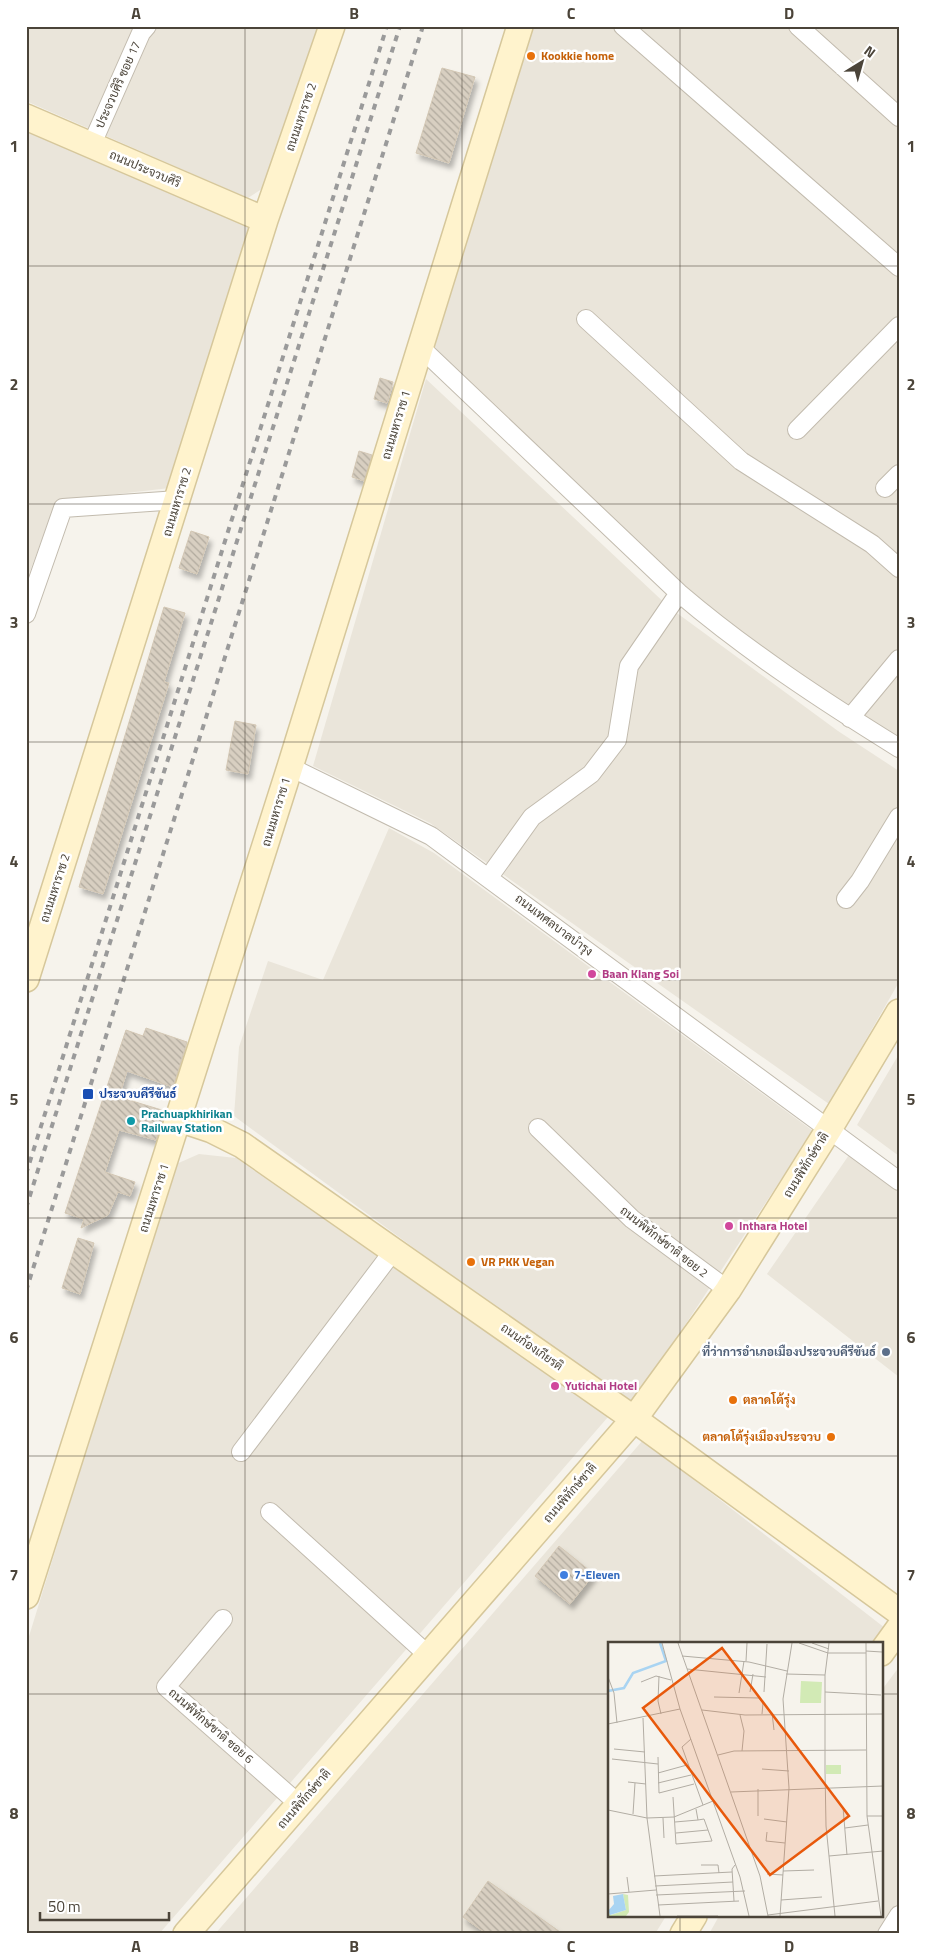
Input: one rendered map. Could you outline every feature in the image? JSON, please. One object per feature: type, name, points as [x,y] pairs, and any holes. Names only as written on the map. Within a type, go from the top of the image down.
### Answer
[{"type":"street","name":"ประจวบศิริ ซอย 17","points":[[91,146],[141,33],[147,26]]},
{"type":"street","name":"ถนนมหาราช 2","points":[[26,979],[265,220],[332,26]]},
{"type":"street","name":"ถนนมหาราช 1","points":[[26,1596],[290,767],[520,26]]},
{"type":"street","points":[[623,26],[899,267]]},
{"type":"street","points":[[798,26],[899,118]]},
{"type":"street","name":"ถนนประจวบศิริ","points":[[26,116],[91,146],[265,220]]},
{"type":"street","points":[[586,319],[742,461],[872,544],[899,568]]},
{"type":"street","points":[[797,430],[899,326]]},
{"type":"street","points":[[420,347],[679,593],[716,624],[850,718],[899,748]]},
{"type":"street","points":[[885,488],[899,474]]},
{"type":"street","points":[[26,614],[63,508],[178,500]]},
{"type":"street","points":[[489,877],[532,817],[591,774],[617,740],[629,666],[679,593]]},
{"type":"street","points":[[850,718],[899,659]]},
{"type":"street","name":"ถนนเทศลบาลบำรุง","points":[[290,767],[431,836],[899,1181]]},
{"type":"street","points":[[846,899],[860,881],[899,817]]},
{"type":"street","name":"ถนนพิทักษ์ชาติ","points":[[186,1934],[634,1419],[728,1290],[829,1129],[899,1012]]},
{"type":"street","name":"ถนนก้องเกียรติ","points":[[179,1119],[212,1130],[242,1145],[634,1419],[899,1612]]},
{"type":"street","name":"ถนนพิทักษ์ชาติ ซอย 2","points":[[538,1128],[632,1219],[728,1290]]},
{"type":"street","points":[[241,1452],[394,1250]]},
{"type":"street","points":[[270,1512],[428,1655]]},
{"type":"street","name":"ถนนพิทักษ์ชาติ ซอย 6","points":[[223,1619],[166,1687],[300,1805]]},
{"type":"street","points":[[882,1652],[899,1628]]},
{"type":"street","points":[[887,1934],[899,1915]]},
{"type":"street","points":[[683,1934],[693,1918]]},
{"type":"shaded area","points":[[26,26],[322,26],[268,185],[248,198],[26,101]]},
{"type":"shaded area","points":[[531,26],[899,26],[899,743],[869,725],[696,598],[430,344]]},
{"type":"shaded area","points":[[26,128],[253,229],[170,488],[56,501],[26,582]]},
{"type":"shaded area","points":[[426,379],[670,608],[838,731],[899,771],[899,982],[829,1104],[430,823],[313,766]]},
{"type":"shaded area","points":[[389,828],[434,853],[813,1131],[631,1407],[234,1116],[239,1047],[268,961],[323,980]]},
{"type":"shaded area","points":[[899,1054],[899,1156],[857,1125]]},
{"type":"shaded area","points":[[199,1154],[236,1158],[608,1417],[159,1934],[26,1934],[26,1646],[174,1165]]},
{"type":"shaded area","points":[[849,1155],[899,1192],[899,1377],[767,1274]]},
{"type":"shaded area","points":[[643,1440],[885,1628],[874,1642],[608,1642],[608,1918],[665,1918],[655,1934],[215,1934]]},
{"type":"shaded area","points":[[899,1667],[899,1934],[709,1934],[718,1918],[882,1918],[882,1690]]},
{"type":"building","points":[[442,68],[475,77],[449,163],[416,153]]},
{"type":"building","points":[[380,378],[393,382],[387,403],[374,399]]},
{"type":"building","points":[[359,451],[372,455],[364,481],[352,477]]},
{"type":"building","points":[[191,531],[209,537],[197,574],[179,568]]},
{"type":"building","points":[[164,607],[185,613],[164,682],[169,683],[103,894],[79,887]]},
{"type":"building","points":[[235,721],[256,725],[248,774],[226,770]]},
{"type":"building","points":[[146,1028],[187,1042],[173,1087],[127,1071],[119,1097],[165,1111],[156,1140],[119,1130],[105,1172],[135,1182],[130,1196],[118,1192],[108,1215],[81,1228],[84,1219],[65,1213],[126,1030],[143,1036]]},
{"type":"building","points":[[78,1238],[94,1243],[80,1294],[62,1288]]},
{"type":"building","name":"7-Eleven","points":[[559,1546],[594,1574],[570,1604],[535,1576]]},
{"type":"building","points":[[488,1881],[563,1934],[487,1934],[463,1917]]},
{"type":"railway","points":[[26,1174],[387,26]]},
{"type":"railway","points":[[26,1208],[400,26]]},
{"type":"railway","points":[[26,1291],[423,26]]},
{"type":"place","name":"Kookkie home","points":[[531,56]]},
{"type":"place","name":"Baan Klang Soi","points":[[592,974]]},
{"type":"place","name":"ประจวบคีรีขันธ์","points":[[88,1094]]},
{"type":"place","name":"Prachuapkhirikan Railway Station","points":[[131,1121]]},
{"type":"place","name":"Inthara Hotel","points":[[729,1226]]},
{"type":"place","name":"VR PKK Vegan","points":[[471,1262]]},
{"type":"place","name":"ที่ว่าการอำเภอเมืองประจวบคีรีขันธ์","points":[[886,1352]]},
{"type":"place","name":"Yutichai Hotel","points":[[555,1386]]},
{"type":"place","name":"ตลาดโต้รุ่ง","points":[[733,1400]]},
{"type":"place","name":"ตลาดโต้รุ่งเมืองประจวบ","points":[[831,1437]]},
{"type":"place","name":"7-Eleven","points":[[564,1575]]}]
